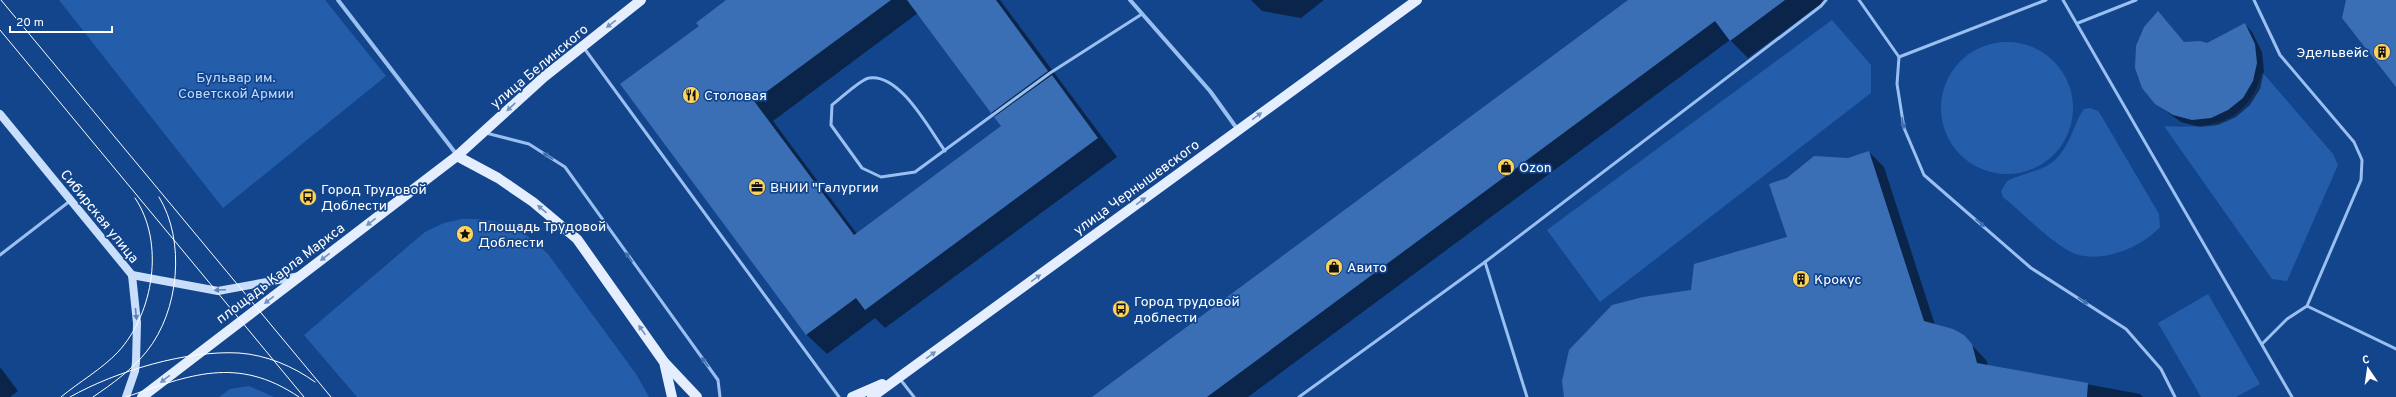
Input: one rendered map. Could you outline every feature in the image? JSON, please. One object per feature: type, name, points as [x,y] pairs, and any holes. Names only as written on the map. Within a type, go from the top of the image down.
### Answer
[{"type":"main road","name":"улица Белинского","points":[[457,156],[544,77],[641,0]]},
{"type":"main road","name":"улица Чернышевского","points":[[872,397],[1417,0]]},
{"type":"main road","name":"Сибирская улица","points":[[0,114],[132,275],[137,323],[136,362],[135,371],[126,397]]},
{"type":"main road","name":"площадь Карла Маркса","points":[[142,397],[457,156]]},
{"type":"main road","points":[[457,156],[498,178],[533,202],[577,239],[664,362],[696,397]]},
{"type":"main road","points":[[132,275],[218,291],[300,276]]},
{"type":"main road","points":[[664,362],[672,397]]},
{"type":"main road","points":[[852,397],[899,378]]},
{"type":"street","points":[[338,0],[457,156]]},
{"type":"street","points":[[1130,0],[1210,91],[1238,130]]},
{"type":"lane","points":[[1299,397],[1485,262],[1821,6],[1826,0]]},
{"type":"lane","points":[[1859,0],[1898,57],[1897,84],[1904,128],[1924,174],[2031,268],[2126,329],[2161,369],[2175,397]]},
{"type":"lane","points":[[1898,57],[2046,0]]},
{"type":"lane","points":[[2063,0],[2078,23],[2292,397]]},
{"type":"lane","points":[[2078,23],[2136,0]]},
{"type":"lane","points":[[2254,0],[2280,55],[2354,142],[2362,160],[2361,180],[2307,306],[2286,319],[2262,344]]},
{"type":"lane","points":[[945,151],[899,87],[884,78],[868,78],[832,105],[831,125],[862,168],[881,177],[915,172],[945,151],[1050,73],[1142,14]]},
{"type":"lane","points":[[583,46],[839,397]]},
{"type":"lane","points":[[484,132],[529,144],[565,167],[718,380],[720,397]]},
{"type":"lane","points":[[0,255],[71,200]]},
{"type":"lane","points":[[1485,262],[1527,397]]},
{"type":"lane","points":[[2307,306],[2396,349]]},
{"type":"lane","points":[[899,378],[914,397]]},
{"type":"green space","name":"Бульвар им. Советской Армии","points":[[59,0],[325,0],[386,76],[223,208]]},
{"type":"green space","points":[[1832,20],[1871,65],[1871,93],[1600,302],[1547,230]]},
{"type":"green space","points":[[2007,42],[2032,47],[2044,53],[2058,66],[2068,83],[2073,108],[2068,133],[2062,145],[2049,159],[2032,169],[2007,174],[1982,169],[1970,163],[1956,150],[1946,133],[1941,108],[1946,83],[1952,71],[1965,57],[1982,47]]},
{"type":"green space","points":[[2262,72],[2333,154],[2338,165],[2287,281],[2272,279],[2164,126],[2197,126],[2225,120],[2237,113],[2247,103],[2256,89]]},
{"type":"green space","points":[[2090,108],[2098,111],[2102,117],[2159,214],[2160,227],[2141,242],[2129,248],[2116,253],[2091,257],[2078,255],[2067,250],[2042,232],[2003,197],[2001,191],[2007,181],[2042,168],[2056,159],[2063,151],[2077,120],[2084,109]]},
{"type":"green space","points":[[462,219],[476,219],[510,226],[538,244],[548,254],[636,374],[649,397],[357,397],[304,335],[425,232],[444,223]]},
{"type":"green space","points":[[2208,294],[2260,384],[2236,397],[2201,397],[2158,323]]},
{"type":"green space","points":[[249,386],[274,397],[219,397],[230,389]]},
{"type":"building","name":"ВНИИ \"Галургии","points":[[726,0],[891,0],[754,101],[854,235],[1001,126],[994,117],[1052,75],[1098,138],[865,310],[856,298],[806,335],[620,84],[699,26],[696,23]]},
{"type":"building","points":[[907,0],[996,0],[1048,71],[991,113]]},
{"type":"building","points":[[1628,0],[1785,0],[1730,41],[1715,21],[1207,397],[1092,397]]},
{"type":"building","name":"Эдельвейс","points":[[2346,0],[2396,0],[2396,87],[2342,18]]},
{"type":"building","points":[[2158,11],[2184,42],[2200,41],[2207,43],[2245,23],[2255,44],[2257,63],[2253,81],[2243,98],[2228,110],[2211,118],[2192,120],[2173,115],[2155,104],[2142,88],[2135,68],[2136,46],[2144,27]]},
{"type":"building","name":"Крокус","points":[[1869,151],[1924,321],[1953,329],[1964,335],[1972,344],[1977,363],[2088,383],[2087,397],[1564,397],[1562,381],[1569,350],[1612,305],[1643,297],[1691,290],[1694,264],[1787,237],[1769,184],[1787,178],[1814,156],[1848,158]]},
{"type":"tram line","points":[[1,0],[331,397]]},
{"type":"tram line","points":[[0,30],[304,397]]},
{"type":"tram line","points":[[93,397],[122,376],[141,358],[158,335],[166,316],[172,296],[176,255],[168,215],[159,197]]},
{"type":"tram line","points":[[61,397],[105,364],[118,352],[130,336],[140,318],[147,298],[151,277],[152,256],[150,235],[144,216],[135,198]]},
{"type":"tram line","points":[[70,397],[108,379],[152,364],[197,355],[219,353],[249,354],[279,362],[298,371],[315,382]]},
{"type":"tram line","points":[[126,397],[171,382],[193,376],[213,373],[234,373],[255,376],[276,384],[299,397]]},
{"type":"place","name":"Эдельвейс","points":[[2382,52]]},
{"type":"place","name":"Столовая","points":[[691,95]]},
{"type":"place","name":"Ozon","points":[[1506,167]]},
{"type":"place","name":"ВНИИ \"Галургии","points":[[757,187]]},
{"type":"place","name":"Город Трудовой Доблести","points":[[308,197]]},
{"type":"place","name":"Площадь Трудовой Доблести","points":[[465,234]]},
{"type":"place","name":"Авито","points":[[1334,267]]},
{"type":"place","name":"Крокус","points":[[1801,279]]},
{"type":"place","name":"Город трудовой доблести","points":[[1121,309]]}]
